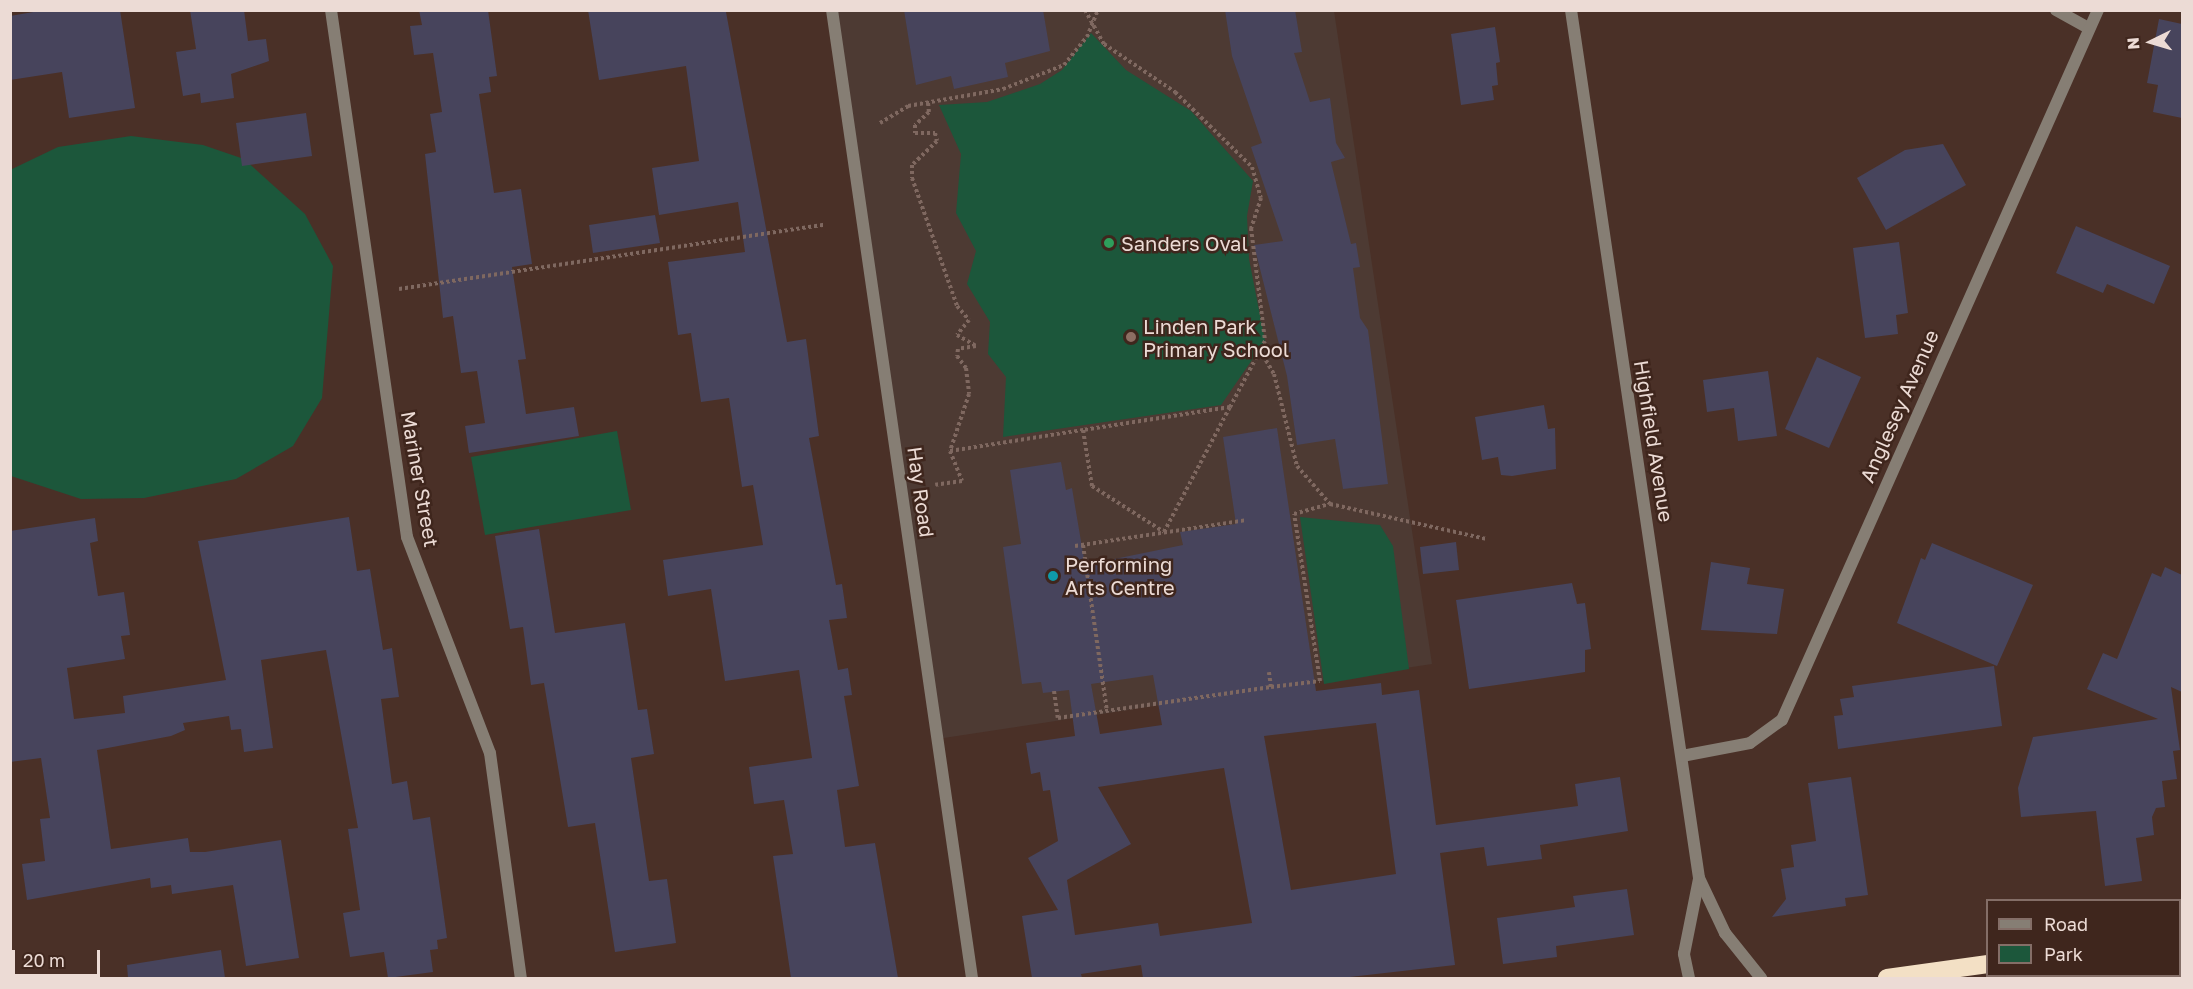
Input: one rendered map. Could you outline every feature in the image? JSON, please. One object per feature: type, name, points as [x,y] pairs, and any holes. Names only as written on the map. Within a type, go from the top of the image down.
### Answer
[{"type":"highway","points":[[1887,978],[1986,964]]},
{"type":"street","name":"Mariner Street","points":[[331,10],[407,537],[490,753],[521,978]]},
{"type":"street","name":"Hay Road","points":[[832,10],[972,978]]},
{"type":"street","name":"Highfield Avenue","points":[[1571,10],[1699,878],[1731,943],[1761,978]]},
{"type":"street","points":[[2056,10],[2087,27]]},
{"type":"street","name":"Anglesey Avenue","points":[[1682,756],[1750,743],[1782,720],[2087,27],[2098,10]]},
{"type":"street","name":"Highfield Avenue","points":[[1689,978],[1684,954],[1699,878]]},
{"type":"path","points":[[1085,10],[1104,44],[1175,92],[1252,167],[1261,198],[1251,228],[1265,341],[1164,532]]},
{"type":"path","points":[[880,123],[909,106],[1003,89],[1064,65],[1093,25],[1098,10]]},
{"type":"path","points":[[928,103],[929,112],[915,125],[915,134],[935,133],[937,141],[912,165],[912,178],[957,306],[969,320],[957,335],[976,346],[958,349],[969,394],[950,451],[962,481],[935,485]]},
{"type":"path","points":[[399,289],[824,225]]},
{"type":"path","points":[[1260,350],[1274,374],[1297,466],[1330,504]]},
{"type":"path","points":[[950,451],[1230,407]]},
{"type":"path","points":[[1083,430],[1092,486],[1164,532]]},
{"type":"path","points":[[1054,691],[1058,718],[1320,681],[1294,514],[1330,504],[1488,539]]},
{"type":"path","points":[[1075,546],[1246,520]]},
{"type":"path","points":[[1083,545],[1107,711]]},
{"type":"path","points":[[1269,672],[1271,687]]},
{"type":"shaded area","name":"Linden Park Primary School","points":[[832,11],[1334,11],[1432,664],[937,739]]},
{"type":"green space","name":"Sanders Oval","points":[[1091,33],[1126,70],[1191,111],[1253,181],[1247,216],[1249,259],[1265,341],[1221,405],[1003,437],[1006,377],[988,354],[990,322],[967,284],[976,251],[956,213],[961,154],[939,105],[987,102],[1040,84],[1062,70]]},
{"type":"green space","points":[[131,136],[203,145],[244,159],[305,214],[333,266],[322,398],[293,446],[236,479],[144,498],[81,499],[11,476],[10,170],[58,147]]},
{"type":"green space","points":[[617,431],[631,510],[485,535],[471,457]]},
{"type":"green space","points":[[1300,517],[1380,525],[1393,546],[1409,669],[1324,684]]},
{"type":"building","points":[[45,10],[120,10],[135,108],[69,118],[62,72],[10,80],[10,16]]},
{"type":"building","points":[[190,10],[244,10],[248,41],[266,39],[269,61],[231,74],[234,98],[201,103],[200,93],[183,96],[176,52],[196,49]]},
{"type":"building","points":[[419,10],[488,10],[497,76],[489,77],[491,92],[479,94],[494,193],[521,189],[532,264],[512,267],[526,359],[518,360],[526,414],[574,407],[579,436],[469,453],[465,426],[485,423],[477,371],[461,373],[453,316],[443,318],[425,154],[436,152],[430,114],[442,112],[433,53],[414,55],[410,26],[422,25]]},
{"type":"building","points":[[588,10],[726,12],[787,342],[806,339],[819,436],[809,438],[836,585],[842,584],[847,618],[829,620],[838,670],[848,668],[852,695],[844,696],[859,786],[837,790],[845,847],[875,843],[898,978],[791,978],[773,856],[793,854],[784,800],[754,804],[749,767],[812,758],[799,670],[725,681],[711,589],[668,596],[663,560],[763,545],[753,485],[742,487],[729,398],[701,402],[691,333],[678,335],[668,262],[745,252],[738,202],[659,215],[652,168],[699,161],[686,66],[599,80]]},
{"type":"building","points":[[904,10],[1043,10],[1050,51],[1005,63],[1008,77],[954,89],[951,76],[916,85]]},
{"type":"building","points":[[1225,10],[1295,10],[1302,52],[1294,53],[1310,102],[1330,98],[1336,143],[1345,158],[1331,162],[1351,244],[1356,243],[1360,267],[1353,268],[1360,318],[1368,330],[1388,484],[1343,489],[1335,439],[1297,445],[1287,376],[1254,245],[1283,241],[1251,147],[1262,143],[1232,56]]},
{"type":"building","points":[[2159,19],[2182,24],[2182,118],[2153,112],[2158,85],[2147,83]]},
{"type":"building","points":[[1495,27],[1500,62],[1496,63],[1498,85],[1492,86],[1494,100],[1461,105],[1451,34]]},
{"type":"building","points":[[306,113],[312,156],[242,166],[236,123]]},
{"type":"building","points":[[1943,144],[1966,185],[1886,230],[1857,178],[1905,150]]},
{"type":"building","points":[[655,215],[660,243],[593,253],[589,225]]},
{"type":"building","points":[[2076,226],[2170,266],[2154,304],[2107,284],[2103,293],[2056,273]]},
{"type":"building","points":[[1899,242],[1908,313],[1896,315],[1898,334],[1865,338],[1853,248]]},
{"type":"building","points":[[1817,357],[1861,377],[1829,448],[1785,429]]},
{"type":"building","points":[[1768,371],[1777,436],[1738,441],[1734,408],[1707,412],[1703,380]]},
{"type":"building","points":[[1544,405],[1548,429],[1555,428],[1556,469],[1512,476],[1501,475],[1498,457],[1482,460],[1475,417]]},
{"type":"building","points":[[1277,428],[1316,691],[1381,683],[1382,695],[1419,690],[1436,825],[1578,806],[1575,784],[1620,777],[1628,831],[1540,845],[1542,859],[1487,866],[1484,847],[1440,853],[1455,965],[1341,978],[1143,978],[1141,965],[1081,974],[1082,978],[1032,978],[1022,916],[1058,910],[1028,858],[1058,841],[1050,790],[1043,791],[1040,772],[1031,774],[1026,743],[1075,736],[1069,690],[1043,693],[1041,682],[1022,684],[1003,547],[1021,544],[1010,470],[1061,462],[1066,490],[1072,488],[1085,565],[1183,545],[1180,532],[1236,524],[1223,437]],"holes":[[[1153,675],[1162,725],[1100,734],[1091,684]],[[1376,723],[1396,874],[1291,890],[1264,736]],[[1224,768],[1252,923],[1160,936],[1158,923],[1075,935],[1067,880],[1131,844],[1098,787]]]},
{"type":"building","points":[[349,517],[357,571],[370,569],[383,650],[392,648],[399,697],[381,699],[392,784],[407,781],[413,820],[430,817],[447,938],[437,940],[438,949],[430,950],[433,972],[388,978],[384,952],[350,957],[343,913],[360,910],[348,829],[358,828],[326,650],[261,660],[273,748],[244,752],[241,729],[231,730],[229,716],[183,723],[185,730],[171,736],[97,750],[111,849],[188,838],[190,852],[205,852],[281,840],[299,958],[246,966],[233,885],[172,894],[171,885],[151,888],[150,878],[27,900],[22,864],[45,861],[40,819],[50,818],[41,758],[10,762],[10,531],[95,518],[98,541],[90,543],[98,596],[124,592],[130,635],[121,636],[125,659],[67,668],[74,719],[125,713],[123,696],[226,680],[198,541]]},
{"type":"building","points":[[539,529],[555,633],[625,623],[638,710],[647,709],[654,754],[631,758],[649,881],[667,879],[676,943],[615,952],[595,823],[568,827],[544,683],[531,685],[523,627],[510,629],[495,536]]},
{"type":"building","points":[[1456,542],[1459,570],[1423,574],[1420,547]]},
{"type":"building","points":[[1932,543],[2033,585],[1997,666],[1897,623],[1921,558],[1925,560]]},
{"type":"building","points":[[1711,562],[1750,568],[1747,584],[1784,589],[1777,634],[1701,630]]},
{"type":"building","points":[[2165,567],[2182,575],[2182,692],[2171,687],[2180,750],[2173,751],[2177,779],[2162,781],[2165,807],[2156,808],[2152,817],[2154,835],[2136,838],[2142,881],[2105,886],[2096,811],[2021,817],[2018,788],[2033,737],[2158,719],[2087,689],[2103,653],[2117,659],[2152,573],[2161,577]]},
{"type":"building","points":[[1572,583],[1577,604],[1585,603],[1591,649],[1585,650],[1585,672],[1469,689],[1456,600]]},
{"type":"building","points":[[1994,666],[2002,726],[1838,749],[1834,716],[1843,715],[1840,699],[1854,697],[1852,686]]},
{"type":"building","points":[[1851,777],[1868,895],[1845,898],[1846,906],[1772,917],[1786,899],[1781,869],[1794,867],[1791,845],[1816,841],[1808,783]]},
{"type":"building","points":[[1627,889],[1634,935],[1556,946],[1557,957],[1503,964],[1497,918],[1575,907],[1573,896]]},
{"type":"building","points":[[221,950],[225,978],[128,978],[127,965]]},
{"type":"place","name":"Sanders Oval","points":[[1109,243]]},
{"type":"place","name":"Linden Park Primary School","points":[[1131,337]]},
{"type":"place","name":"Performing Arts Centre","points":[[1053,576]]}]
